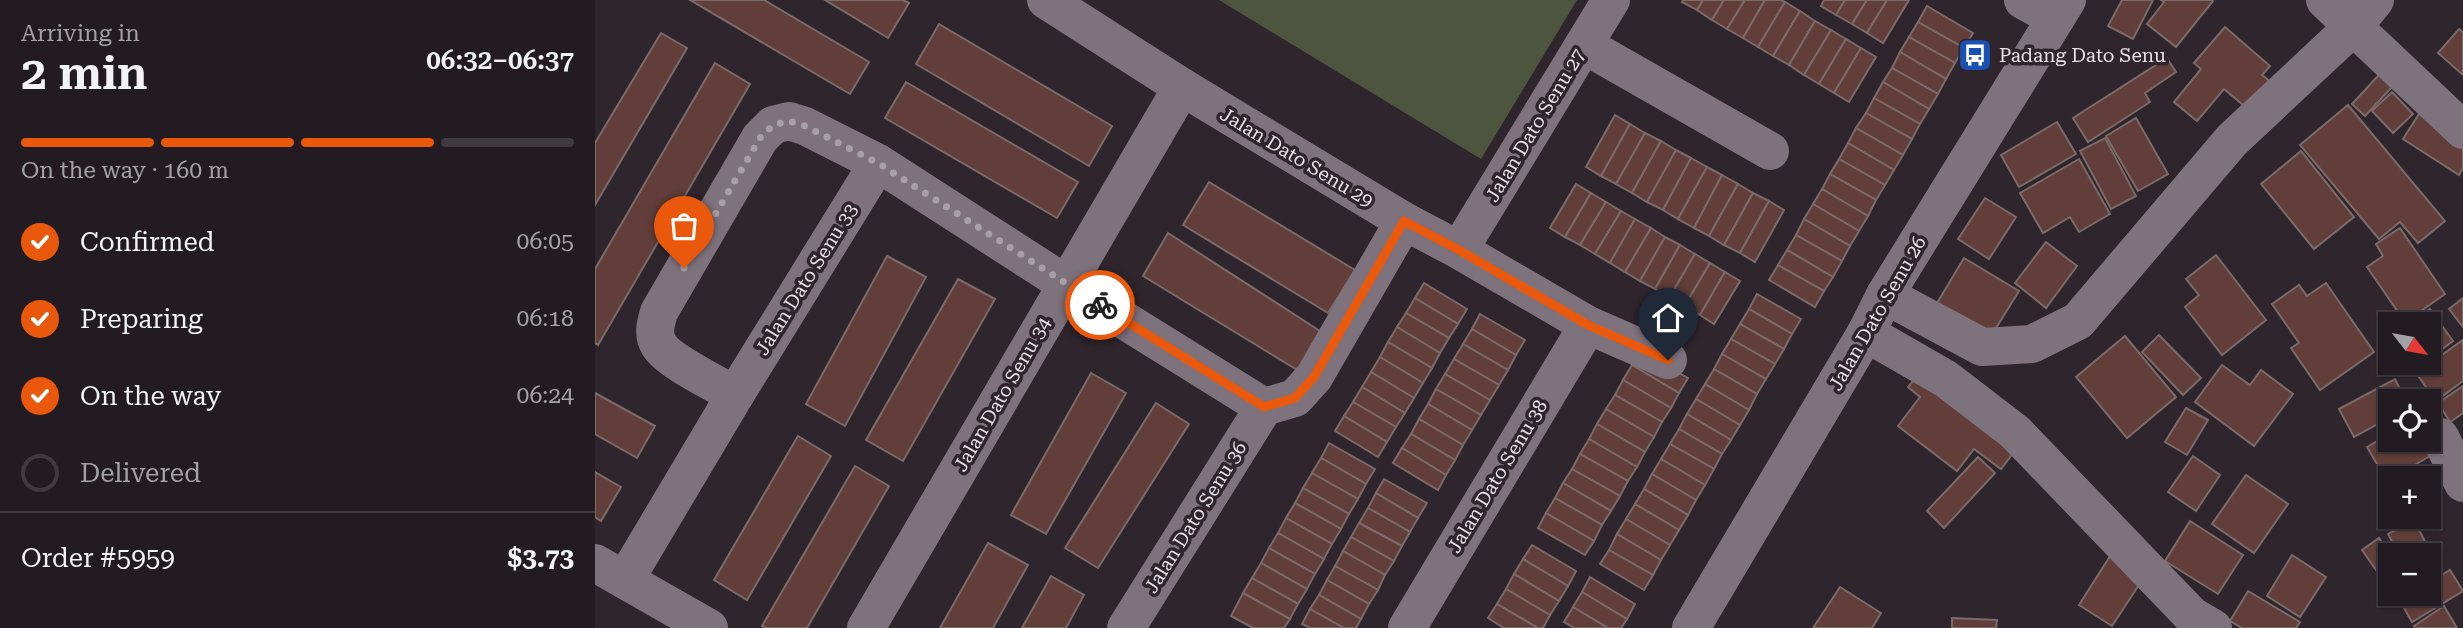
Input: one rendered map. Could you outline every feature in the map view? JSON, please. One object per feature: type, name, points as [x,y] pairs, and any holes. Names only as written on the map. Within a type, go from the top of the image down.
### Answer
[{"type":"street","name":"Jalan Dato Senu 29","points":[[1046,0],[1182,87],[1404,221],[1588,325],[1668,360]]},
{"type":"street","name":"Jalan Dato Senu 27","points":[[1459,250],[1611,0]]},
{"type":"street","points":[[2326,0],[2365,13],[2463,130]]},
{"type":"street","name":"Jalan Dato Senu 26","points":[[1691,628],[1866,333],[2049,6]]},
{"type":"street","points":[[1885,295],[1982,347],[2032,344],[2078,321],[2232,140],[2365,13]]},
{"type":"street","points":[[1584,45],[1770,151]]},
{"type":"street","name":"Jalan Dato Senu 34","points":[[866,628],[1182,87]]},
{"type":"street","points":[[735,395],[671,357],[659,345],[654,328],[659,312],[760,138],[773,125],[789,121],[805,126],[878,163],[1264,407],[1295,398],[1314,377],[1404,221]]},
{"type":"street","name":"Jalan Dato Senu 33","points":[[610,572],[735,395],[878,163]]},
{"type":"street","name":"Jalan Dato Senu 38","points":[[1407,628],[1588,325]]},
{"type":"street","points":[[1866,333],[1946,379],[2015,432],[2191,614],[2213,628]]},
{"type":"street","name":"Jalan Dato Senu 36","points":[[1140,623],[1264,407]]},
{"type":"street","points":[[2441,439],[2463,483]]},
{"type":"street","points":[[610,572],[709,628]]},
{"type":"green space","points":[[1219,0],[1577,0],[1481,159]]},
{"type":"building","points":[[690,0],[764,0],[869,62],[850,94]]},
{"type":"building","points":[[825,0],[903,0],[909,3],[888,38]]},
{"type":"building","points":[[1703,0],[1697,10],[1682,2]]},
{"type":"building","points":[[1703,0],[1724,0],[1712,20],[1697,10]]},
{"type":"building","points":[[1724,0],[1745,0],[1727,29],[1712,20]]},
{"type":"building","points":[[1745,0],[1765,0],[1743,38],[1727,29]]},
{"type":"building","points":[[1765,0],[1785,2],[1758,47],[1743,38]]},
{"type":"building","points":[[1824,0],[1845,0],[1836,15],[1821,6]]},
{"type":"building","points":[[1845,0],[1867,0],[1852,24],[1836,15]]},
{"type":"building","points":[[1867,0],[1887,0],[1867,33],[1852,24]]},
{"type":"building","points":[[1887,0],[1909,0],[1883,43],[1867,33]]},
{"type":"building","points":[[2122,0],[2153,0],[2133,39],[2108,26]]},
{"type":"building","points":[[2161,0],[2213,1],[2176,47],[2147,24],[2164,2]]},
{"type":"building","points":[[1785,2],[1800,11],[1773,56],[1758,47]]},
{"type":"building","points":[[1927,6],[1973,33],[1964,48],[1918,22]]},
{"type":"building","points":[[1800,11],[1815,21],[1789,65],[1773,56]]},
{"type":"building","points":[[1815,21],[1831,30],[1804,75],[1789,65]]},
{"type":"building","points":[[1918,22],[1964,48],[1955,63],[1909,37]]},
{"type":"building","points":[[939,24],[1112,126],[1089,166],[916,64]]},
{"type":"building","points":[[2225,27],[2270,66],[2262,75],[2278,88],[2255,115],[2224,89],[2197,121],[2174,102],[2201,69],[2194,63]]},
{"type":"building","points":[[2459,29],[2463,32],[2463,75],[2438,53]]},
{"type":"building","points":[[1831,30],[1846,39],[1819,84],[1804,75]]},
{"type":"building","points":[[661,33],[687,48],[595,205],[595,143]]},
{"type":"building","points":[[1909,37],[1955,63],[1946,79],[1900,52]]},
{"type":"building","points":[[1846,39],[1861,48],[1834,93],[1819,84]]},
{"type":"building","points":[[1861,48],[1876,57],[1849,102],[1834,93]]},
{"type":"building","points":[[1900,52],[1946,79],[1938,94],[1892,68]]},
{"type":"building","points":[[2167,58],[2176,72],[2145,93],[2150,102],[2088,142],[2073,118]]},
{"type":"building","points":[[715,63],[750,84],[598,345],[595,343],[595,269]]},
{"type":"building","points":[[2390,63],[2403,75],[2365,116],[2352,104]]},
{"type":"building","points":[[1892,68],[1938,94],[1929,109],[1883,82]]},
{"type":"building","points":[[906,82],[1078,182],[1057,218],[885,118]]},
{"type":"building","points":[[1883,82],[1929,109],[1920,124],[1874,98]]},
{"type":"building","points":[[2392,92],[2413,114],[2393,133],[2372,111]]},
{"type":"building","points":[[1874,98],[1920,124],[1912,139],[1866,113]]},
{"type":"building","points":[[2348,105],[2445,221],[2418,243],[2400,222],[2379,239],[2300,145]]},
{"type":"building","points":[[1866,113],[1912,139],[1903,155],[1856,128]]},
{"type":"building","points":[[2419,114],[2463,142],[2463,168],[2459,175],[2403,139]]},
{"type":"building","points":[[1615,115],[1630,124],[1601,176],[1586,167]]},
{"type":"building","points":[[2136,118],[2168,174],[2138,191],[2106,136]]},
{"type":"building","points":[[2057,122],[2076,154],[2019,187],[2001,155]]},
{"type":"building","points":[[1630,124],[1645,133],[1616,184],[1601,176]]},
{"type":"building","points":[[1856,128],[1903,155],[1894,170],[1848,143]]},
{"type":"building","points":[[1645,133],[1661,141],[1632,193],[1616,184]]},
{"type":"building","points":[[2105,138],[2136,196],[2111,209],[2080,151]]},
{"type":"building","points":[[1661,141],[1676,150],[1647,202],[1632,193]]},
{"type":"building","points":[[1848,143],[1894,170],[1885,185],[1839,159]]},
{"type":"building","points":[[1676,150],[1691,158],[1663,210],[1647,202]]},
{"type":"building","points":[[2301,151],[2354,217],[2314,249],[2261,184]]},
{"type":"building","points":[[1691,158],[1707,167],[1678,219],[1663,210]]},
{"type":"building","points":[[1839,159],[1885,185],[1876,200],[1830,174]]},
{"type":"building","points":[[2079,159],[2110,214],[2079,232],[2070,217],[2043,233],[2020,193]]},
{"type":"building","points":[[1707,167],[1722,175],[1694,228],[1678,219]]},
{"type":"building","points":[[1830,174],[1876,200],[1868,216],[1822,189]]},
{"type":"building","points":[[1722,175],[1738,184],[1709,236],[1694,228]]},
{"type":"building","points":[[1209,182],[1355,270],[1328,313],[1183,225]]},
{"type":"building","points":[[1576,184],[1591,193],[1565,237],[1550,228]]},
{"type":"building","points":[[1738,184],[1753,193],[1724,245],[1709,236]]},
{"type":"building","points":[[1822,189],[1868,216],[1859,231],[1813,204]]},
{"type":"building","points":[[1591,193],[1606,202],[1580,245],[1565,237]]},
{"type":"building","points":[[1753,193],[1769,201],[1740,253],[1724,245]]},
{"type":"building","points":[[1985,198],[2016,217],[1989,259],[1958,239]]},
{"type":"building","points":[[1769,201],[1784,210],[1755,262],[1740,253]]},
{"type":"building","points":[[1606,202],[1621,211],[1595,254],[1580,245]]},
{"type":"building","points":[[1813,204],[1859,231],[1850,246],[1804,219]]},
{"type":"building","points":[[1621,211],[1635,219],[1610,263],[1595,254]]},
{"type":"building","points":[[1635,219],[1651,228],[1625,272],[1610,263]]},
{"type":"building","points":[[1804,219],[1850,246],[1842,261],[1796,235]]},
{"type":"building","points":[[1651,228],[1665,237],[1640,281],[1625,272]]},
{"type":"building","points":[[2400,228],[2445,294],[2419,312],[2398,312],[2367,267],[2383,256],[2376,244]]},
{"type":"building","points":[[1168,233],[1320,331],[1299,371],[1143,276]]},
{"type":"building","points":[[1796,235],[1842,261],[1833,277],[1787,250]]},
{"type":"building","points":[[1665,237],[1680,245],[1655,289],[1640,281]]},
{"type":"building","points":[[2046,242],[2077,266],[2046,308],[2015,283]]},
{"type":"building","points":[[1680,245],[1695,254],[1669,298],[1655,289]]},
{"type":"building","points":[[1787,250],[1833,277],[1824,291],[1778,265]]},
{"type":"building","points":[[1695,254],[1710,263],[1684,307],[1669,298]]},
{"type":"building","points":[[2216,255],[2266,320],[2222,355],[2185,307],[2199,295],[2186,279]]},
{"type":"building","points":[[887,256],[926,277],[845,426],[806,404]]},
{"type":"building","points":[[1964,258],[2019,291],[1988,341],[1934,308]]},
{"type":"building","points":[[1710,263],[1725,272],[1700,315],[1684,307]]},
{"type":"building","points":[[1778,265],[1824,291],[1815,307],[1769,280]]},
{"type":"building","points":[[1725,272],[1740,281],[1714,324],[1700,315]]},
{"type":"building","points":[[958,279],[995,299],[903,461],[866,440]]},
{"type":"building","points":[[1424,283],[1467,309],[1458,324],[1415,298]]},
{"type":"building","points":[[2326,283],[2374,352],[2320,390],[2291,348],[2299,343],[2272,304],[2299,285],[2307,296]]},
{"type":"building","points":[[1757,294],[1801,319],[1792,334],[1749,309]]},
{"type":"building","points":[[1415,298],[1458,324],[1449,338],[1406,313]]},
{"type":"building","points":[[2463,298],[2463,327],[2449,309]]},
{"type":"building","points":[[1749,309],[1792,334],[1784,349],[1740,324]]},
{"type":"building","points":[[1406,313],[1449,338],[1440,353],[1397,327]]},
{"type":"building","points":[[1480,314],[1525,340],[1516,355],[1472,329]]},
{"type":"building","points":[[1740,324],[1784,349],[1775,364],[1731,339]]},
{"type":"building","points":[[2441,324],[2453,341],[2441,350]]},
{"type":"building","points":[[1397,327],[1440,353],[1432,368],[1388,342]]},
{"type":"building","points":[[1472,329],[1516,355],[1508,370],[1463,344]]},
{"type":"building","points":[[2159,335],[2201,378],[2183,395],[2142,352]]},
{"type":"building","points":[[2125,336],[2176,397],[2127,438],[2076,377]]},
{"type":"building","points":[[1731,339],[1775,364],[1766,379],[1722,354]]},
{"type":"building","points":[[2463,340],[2463,381],[2441,397],[2441,389],[2427,389],[2417,375],[2441,375],[2441,355]]},
{"type":"building","points":[[1388,342],[1432,368],[1423,383],[1380,357]]},
{"type":"building","points":[[1463,344],[1508,370],[1499,385],[1454,359]]},
{"type":"building","points":[[1640,351],[1688,378],[1679,393],[1632,365]]},
{"type":"building","points":[[1722,354],[1766,379],[1757,394],[1714,369]]},
{"type":"building","points":[[1380,357],[1423,383],[1414,398],[1371,372]]},
{"type":"building","points":[[1454,359],[1499,385],[1490,400],[1445,374]]},
{"type":"building","points":[[1632,365],[1679,393],[1671,408],[1623,380]]},
{"type":"building","points":[[2222,365],[2250,385],[2261,370],[2293,394],[2254,446],[2195,402]]},
{"type":"building","points":[[1714,369],[1757,394],[1749,410],[1705,384]]},
{"type":"building","points":[[1922,370],[2020,444],[2001,469],[1974,449],[1957,471],[1898,426],[1920,397],[1908,387]]},
{"type":"building","points":[[1371,372],[1414,398],[1405,413],[1362,387]]},
{"type":"building","points":[[1091,373],[1126,393],[1046,534],[1011,515]]},
{"type":"building","points":[[1445,374],[1490,400],[1481,415],[1436,389]]},
{"type":"building","points":[[2395,379],[2400,389],[2378,389],[2378,424],[2354,437],[2339,409]]},
{"type":"building","points":[[1623,380],[1671,408],[1662,422],[1615,395]]},
{"type":"building","points":[[1705,384],[1749,410],[1740,425],[1696,399]]},
{"type":"building","points":[[2463,386],[2463,413],[2450,422],[2441,408],[2441,401]]},
{"type":"building","points":[[1362,387],[1405,413],[1396,427],[1353,402]]},
{"type":"building","points":[[1436,389],[1481,415],[1472,430],[1428,404]]},
{"type":"building","points":[[595,393],[655,426],[637,458],[595,434]]},
{"type":"building","points":[[1615,395],[1662,422],[1654,437],[1606,409]]},
{"type":"building","points":[[1696,399],[1740,425],[1731,440],[1687,414]]},
{"type":"building","points":[[1353,402],[1396,427],[1387,442],[1344,416]]},
{"type":"building","points":[[1156,403],[1189,424],[1098,568],[1065,548]]},
{"type":"building","points":[[1428,404],[1472,430],[1463,445],[1419,419]]},
{"type":"building","points":[[2186,408],[2208,420],[2187,455],[2165,442]]},
{"type":"building","points":[[1606,409],[1654,437],[1645,452],[1597,424]]},
{"type":"building","points":[[1687,414],[1731,440],[1722,454],[1679,429]]},
{"type":"building","points":[[1344,416],[1387,442],[1378,457],[1335,431]]},
{"type":"building","points":[[1419,419],[1463,445],[1455,460],[1411,434]]},
{"type":"building","points":[[1597,424],[1645,452],[1637,467],[1589,439]]},
{"type":"building","points":[[1679,429],[1722,454],[1714,469],[1670,444]]},
{"type":"building","points":[[1411,434],[1455,460],[1446,475],[1402,448]]},
{"type":"building","points":[[798,436],[831,456],[747,600],[714,580]]},
{"type":"building","points":[[1589,439],[1637,467],[1628,481],[1580,454]]},
{"type":"building","points":[[2378,441],[2378,452],[2437,452],[2413,466],[2378,466],[2367,447]]},
{"type":"building","points":[[1329,443],[1375,469],[1366,484],[1321,458]]},
{"type":"building","points":[[1670,444],[1714,469],[1705,485],[1661,459]]},
{"type":"building","points":[[1402,448],[1446,475],[1438,490],[1393,463]]},
{"type":"building","points":[[1580,454],[1628,481],[1620,496],[1572,469]]},
{"type":"building","points":[[2193,456],[2220,475],[2196,511],[2168,492]]},
{"type":"building","points":[[1978,457],[1995,473],[1944,528],[1927,511]]},
{"type":"building","points":[[1321,458],[1366,484],[1358,499],[1312,473]]},
{"type":"building","points":[[1661,459],[1705,485],[1696,500],[1652,474]]},
{"type":"building","points":[[855,466],[889,486],[807,628],[762,626]]},
{"type":"building","points":[[1572,469],[1620,496],[1611,511],[1563,483]]},
{"type":"building","points":[[595,472],[621,487],[601,521],[595,517]]},
{"type":"building","points":[[1312,473],[1358,499],[1349,514],[1303,488]]},
{"type":"building","points":[[1652,474],[1696,500],[1688,515],[1644,489]]},
{"type":"building","points":[[2246,475],[2288,504],[2254,553],[2212,524]]},
{"type":"building","points":[[1384,479],[1427,503],[1418,518],[1376,493]]},
{"type":"building","points":[[1563,483],[1611,511],[1602,525],[1555,498]]},
{"type":"building","points":[[1303,488],[1349,514],[1341,529],[1295,503]]},
{"type":"building","points":[[1644,489],[1688,515],[1679,530],[1635,504]]},
{"type":"building","points":[[1376,493],[1418,518],[1410,532],[1368,508]]},
{"type":"building","points":[[1555,498],[1602,525],[1594,541],[1546,513]]},
{"type":"building","points":[[1295,503],[1341,529],[1332,544],[1286,518]]},
{"type":"building","points":[[1635,504],[1679,530],[1670,545],[1626,519]]},
{"type":"building","points":[[1368,508],[1410,532],[1402,546],[1359,523]]},
{"type":"building","points":[[1546,513],[1594,541],[1585,555],[1538,528]]},
{"type":"building","points":[[1286,518],[1332,544],[1324,559],[1278,533]]},
{"type":"building","points":[[1626,519],[1670,545],[1661,560],[1617,534]]},
{"type":"building","points":[[2190,521],[2243,555],[2218,594],[2165,561]]},
{"type":"building","points":[[1359,523],[1402,546],[1394,561],[1351,537]]},
{"type":"building","points":[[2397,529],[2419,529],[2426,543],[2393,543],[2388,534]]},
{"type":"building","points":[[1278,533],[1324,559],[1315,574],[1269,548]]},
{"type":"building","points":[[1617,534],[1661,560],[1653,575],[1609,550]]},
{"type":"building","points":[[1351,537],[1394,561],[1385,575],[1343,551]]},
{"type":"building","points":[[2379,538],[2383,543],[2378,543],[2378,573],[2362,550]]},
{"type":"building","points":[[988,543],[1028,565],[993,628],[940,628]]},
{"type":"building","points":[[1532,545],[1576,571],[1568,586],[1523,559]]},
{"type":"building","points":[[1269,548],[1315,574],[1307,589],[1261,563]]},
{"type":"building","points":[[1609,550],[1653,575],[1644,590],[1600,564]]},
{"type":"building","points":[[1343,551],[1385,575],[1378,590],[1335,566]]},
{"type":"building","points":[[2112,553],[2141,582],[2112,626],[2079,605]]},
{"type":"building","points":[[2292,555],[2326,577],[2300,617],[2267,596]]},
{"type":"building","points":[[1523,559],[1568,586],[1559,601],[1514,574]]},
{"type":"building","points":[[1261,563],[1307,589],[1298,604],[1252,578]]},
{"type":"building","points":[[1335,566],[1378,590],[1369,604],[1327,580]]},
{"type":"building","points":[[2450,570],[2463,591],[2441,604],[2441,576]]},
{"type":"building","points":[[1514,574],[1559,601],[1550,615],[1506,589]]},
{"type":"building","points":[[1051,576],[1084,595],[1066,628],[1022,628]]},
{"type":"building","points":[[1590,577],[1635,604],[1627,619],[1582,592]]},
{"type":"building","points":[[1252,578],[1298,604],[1290,619],[1243,593]]},
{"type":"building","points":[[1327,580],[1369,604],[1361,619],[1319,595]]},
{"type":"building","points":[[1840,587],[1881,613],[1872,628],[1813,628]]},
{"type":"building","points":[[1506,589],[1550,615],[1543,628],[1538,628],[1497,604]]},
{"type":"building","points":[[2248,591],[2300,622],[2296,628],[2242,628],[2230,621]]},
{"type":"building","points":[[1582,592],[1627,619],[1621,628],[1608,628],[1573,607]]},
{"type":"building","points":[[1243,593],[1290,619],[1284,628],[1253,628],[1231,616]]},
{"type":"building","points":[[1319,595],[1361,619],[1356,628],[1344,628],[1310,609]]},
{"type":"building","points":[[1497,604],[1538,628],[1504,628],[1488,618]]},
{"type":"building","points":[[2403,606],[2438,606],[2412,622]]},
{"type":"building","points":[[2444,606],[2457,628],[2415,628],[2414,626]]},
{"type":"building","points":[[1573,607],[1608,628],[1574,628],[1564,622]]},
{"type":"building","points":[[1310,609],[1344,628],[1310,628],[1302,624]]},
{"type":"building","points":[[1952,618],[1997,620],[1996,628],[1952,628]]},
{"type":"way so far","points":[[684,268],[760,138],[773,125],[789,121],[805,126],[878,163],[1100,305]]},
{"type":"place","name":"Padang Dato Senu","points":[[1975,55]]},
{"type":"route","points":[[1100,305],[1264,407],[1295,398],[1314,377],[1404,221],[1588,325],[1668,360]]}]
